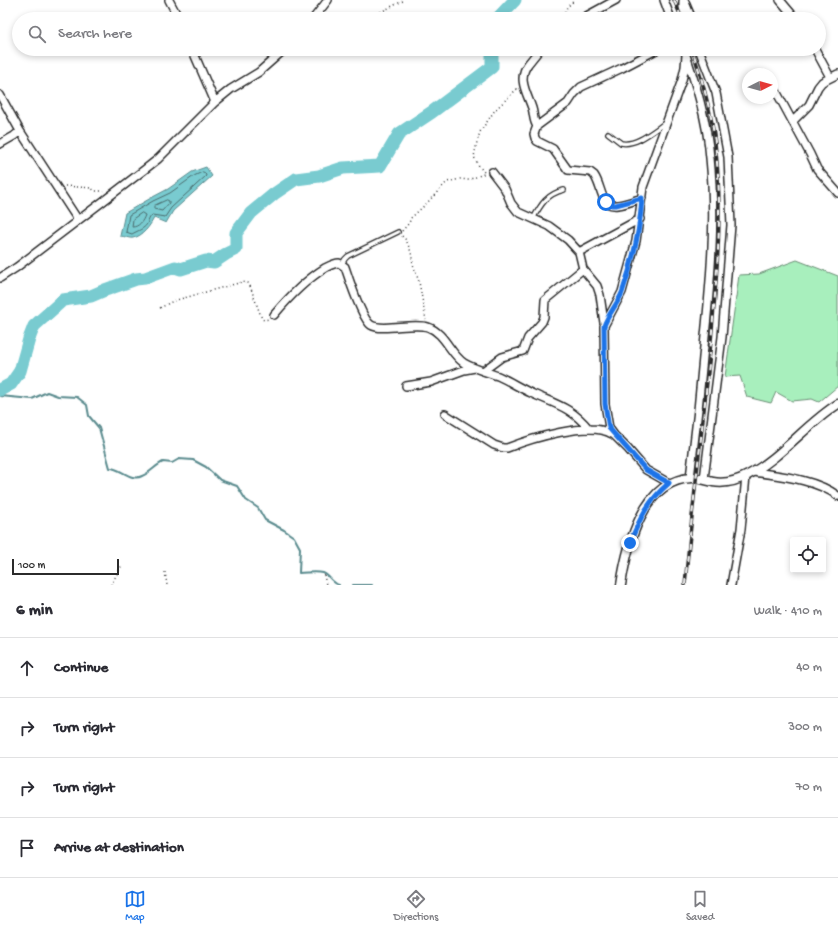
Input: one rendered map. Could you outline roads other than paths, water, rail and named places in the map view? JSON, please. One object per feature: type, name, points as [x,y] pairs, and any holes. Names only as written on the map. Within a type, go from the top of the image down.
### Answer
[{"type":"street","points":[[169,0],[175,12]]},
{"type":"street","points":[[318,12],[328,0]]},
{"type":"street","points":[[594,12],[616,0]]},
{"type":"street","points":[[664,0],[668,12]]},
{"type":"street","points":[[683,12],[684,0]]},
{"type":"street","points":[[684,0],[689,12]]},
{"type":"street","points":[[780,0],[790,12]]},
{"type":"street","points":[[195,56],[216,102]]},
{"type":"street","points":[[0,278],[17,267],[158,159],[231,89],[259,72],[277,56]]},
{"type":"street","points":[[534,56],[528,64],[523,75],[523,80],[524,91],[533,110],[535,123],[537,126]]},
{"type":"street","points":[[642,198],[616,205],[606,202],[594,175],[590,172],[568,170],[553,149],[537,141],[534,134],[537,126],[568,104],[574,94],[581,87],[645,56]]},
{"type":"street","points":[[604,326],[622,292],[634,250],[640,219],[643,187],[682,80],[685,67],[685,56]]},
{"type":"street","points":[[686,56],[696,85],[707,135],[712,181],[713,220],[709,296],[690,478]]},
{"type":"street","points":[[702,56],[716,92],[728,157],[731,225],[722,336],[704,479]]},
{"type":"street","points":[[819,56],[830,77]]},
{"type":"street","points":[[793,121],[809,105],[822,82],[838,74]]},
{"type":"street","points":[[0,95],[20,131],[78,220]]},
{"type":"street","points":[[778,95],[817,169],[838,193]]},
{"type":"street","points":[[0,144],[20,131]]},
{"type":"street","points":[[489,173],[505,189],[514,208],[518,212],[549,226],[568,240],[579,252],[583,269],[597,286],[602,305],[604,326],[605,412],[609,428],[646,470],[669,483]]},
{"type":"street","points":[[579,252],[640,219]]},
{"type":"street","points":[[274,315],[297,288],[314,275],[332,264],[342,264],[345,267],[367,321],[371,325],[382,327],[415,325],[428,327],[439,334],[460,360],[483,371],[499,376],[531,393],[567,409],[581,420],[589,429]]},
{"type":"street","points":[[483,371],[502,357],[523,350],[528,338],[542,322],[545,300],[583,269]]},
{"type":"street","points":[[406,386],[431,382],[459,372],[476,368]]},
{"type":"street","points":[[621,585],[630,543],[640,517],[649,503],[669,483],[690,478],[726,483],[746,476],[769,461],[838,404]]},
{"type":"street","points":[[445,414],[494,445],[503,448],[507,448],[541,436],[589,429],[604,430],[614,435]]},
{"type":"street","points":[[754,472],[792,478],[824,487],[838,496]]},
{"type":"street","points":[[731,585],[741,529],[746,476]]},
{"type":"lane","points":[[608,133],[621,143],[630,143],[652,132],[667,121]]},
{"type":"lane","points":[[533,218],[541,204],[548,197],[556,192],[564,190]]},
{"type":"lane","points":[[342,264],[344,259],[348,256],[398,232]]},
{"type":"water","points":[[206,167],[212,176],[173,211],[166,223],[154,218],[143,233],[137,237],[132,238],[120,236],[125,213],[168,189],[192,172]]},
{"type":"waterway","points":[[504,12],[515,0]]},
{"type":"waterway","points":[[0,390],[11,384],[20,371],[34,326],[63,300],[91,296],[136,279],[145,278],[175,267],[181,269],[206,261],[214,262],[236,249],[236,233],[251,213],[274,194],[296,179],[319,176],[343,168],[380,166],[399,134],[432,112],[492,67],[492,56]]},
{"type":"waterway","points":[[0,396],[32,399],[47,392],[58,396],[77,397],[87,405],[89,416],[99,428],[110,468],[130,476],[142,476],[163,462],[172,463],[179,459],[193,460],[206,467],[220,480],[237,486],[246,500],[258,508],[265,520],[294,537],[300,548],[299,573],[323,573],[327,575],[334,583],[339,585]]},
{"type":"waterway","points":[[353,585],[372,585]]},
{"type":"railway","points":[[674,0],[679,12]]},
{"type":"railway","points":[[685,585],[710,351],[719,235],[719,193],[715,139],[704,87],[694,56]]}]
